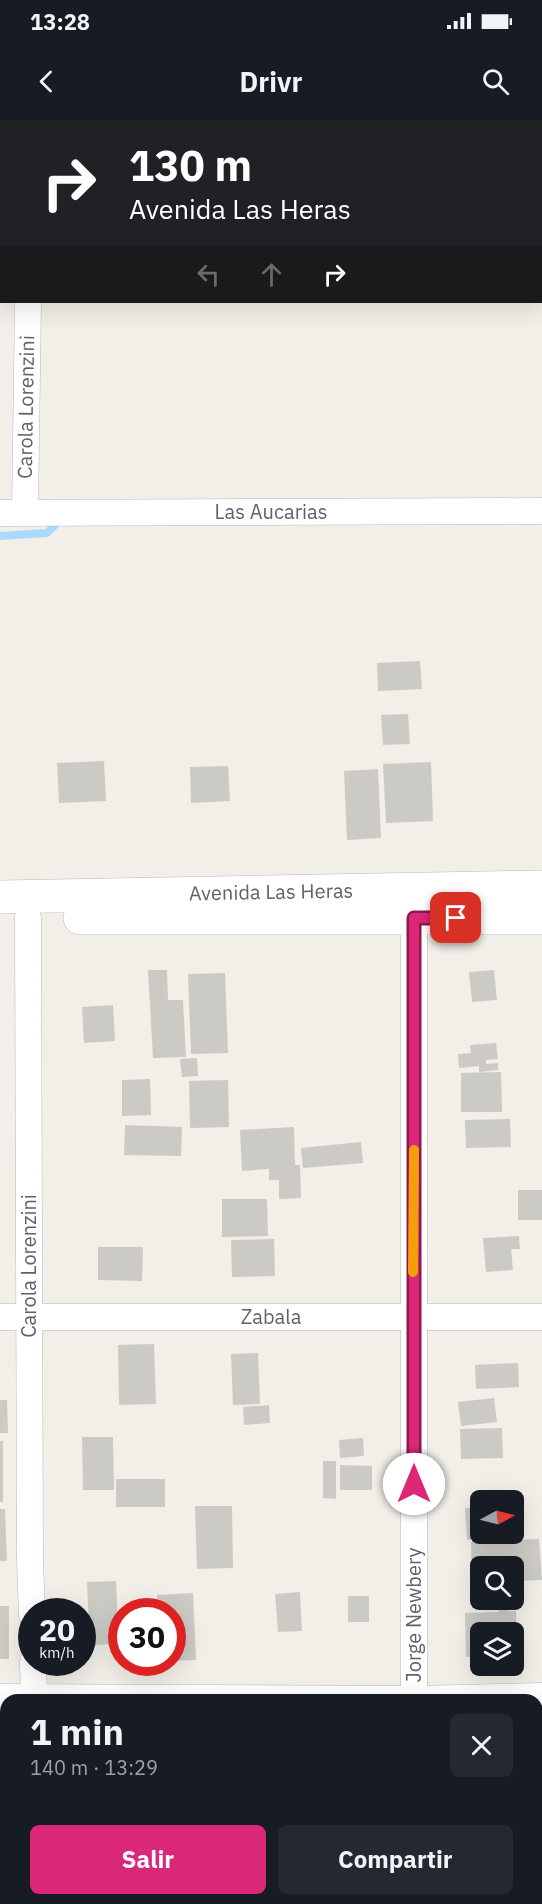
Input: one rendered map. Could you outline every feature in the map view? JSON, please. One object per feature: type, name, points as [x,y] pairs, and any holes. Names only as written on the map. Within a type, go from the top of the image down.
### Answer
[{"type":"main road","name":"Avenida Las Heras","points":[[0,897],[542,887]]},
{"type":"main road","name":"Avenida Las Heras","points":[[14,918],[542,918]]},
{"type":"street","name":"Carola Lorenzini","points":[[12,513],[28,303]]},
{"type":"street","name":"Las Aucarias","points":[[12,513],[542,511]]},
{"type":"street","name":"Carola Lorenzini","points":[[14,918],[29,1317],[32,1598]]},
{"type":"street","name":"Jorge Newbery","points":[[414,918],[414,1694]]},
{"type":"street","name":"Zabala","points":[[0,1317],[542,1317]]},
{"type":"street","points":[[33,1676],[34,1694]]},
{"type":"building","points":[[420,661],[422,689],[378,691],[377,663]]},
{"type":"building","points":[[408,714],[410,744],[383,745],[381,715]]},
{"type":"building","points":[[104,761],[106,801],[59,803],[57,763]]},
{"type":"building","points":[[431,762],[433,821],[386,823],[383,764]]},
{"type":"building","points":[[228,766],[230,801],[191,803],[190,767]]},
{"type":"building","points":[[378,769],[381,838],[347,840],[344,771]]},
{"type":"building","points":[[148,970],[167,970],[168,1000],[183,1000],[186,1057],[153,1058]]},
{"type":"building","points":[[494,970],[497,1000],[472,1002],[469,972]]},
{"type":"building","points":[[225,973],[228,1053],[191,1054],[188,974]]},
{"type":"building","points":[[113,1005],[115,1041],[84,1043],[82,1007]]},
{"type":"building","points":[[496,1043],[498,1059],[486,1060],[486,1064],[498,1063],[498,1070],[479,1072],[479,1066],[459,1068],[458,1054],[471,1053],[470,1045]]},
{"type":"building","points":[[197,1058],[198,1076],[182,1077],[180,1059]]},
{"type":"building","points":[[501,1072],[502,1112],[461,1112],[461,1073]]},
{"type":"building","points":[[150,1079],[151,1115],[122,1116],[122,1080]]},
{"type":"building","points":[[228,1080],[229,1127],[190,1128],[189,1081]]},
{"type":"building","points":[[510,1119],[511,1147],[466,1148],[465,1120]]},
{"type":"building","points":[[125,1125],[182,1127],[181,1156],[124,1155]]},
{"type":"building","points":[[294,1127],[295,1165],[300,1165],[301,1198],[279,1199],[279,1180],[269,1180],[269,1169],[242,1171],[240,1130]]},
{"type":"building","points":[[361,1142],[363,1163],[303,1168],[301,1148]]},
{"type":"building","points":[[518,1190],[542,1190],[542,1220],[518,1220]]},
{"type":"building","points":[[222,1199],[267,1199],[268,1236],[222,1237]]},
{"type":"building","points":[[519,1236],[520,1249],[511,1249],[513,1270],[486,1272],[483,1238]]},
{"type":"building","points":[[274,1239],[275,1276],[232,1277],[231,1240]]},
{"type":"building","points":[[98,1247],[143,1247],[142,1281],[98,1280]]},
{"type":"building","points":[[154,1344],[156,1404],[119,1405],[118,1345]]},
{"type":"building","points":[[258,1353],[260,1404],[233,1405],[231,1354]]},
{"type":"building","points":[[518,1363],[519,1387],[476,1389],[475,1365]]},
{"type":"building","points":[[494,1398],[497,1422],[461,1426],[458,1402]]},
{"type":"building","points":[[0,1400],[7,1400],[8,1433],[0,1433]]},
{"type":"building","points":[[269,1405],[270,1423],[244,1425],[243,1407]]},
{"type":"building","points":[[502,1428],[503,1458],[461,1459],[460,1429]]},
{"type":"building","points":[[82,1437],[113,1437],[114,1490],[83,1490]]},
{"type":"building","points":[[363,1438],[364,1456],[340,1458],[339,1440]]},
{"type":"building","points":[[0,1441],[3,1441],[3,1502],[0,1502]]},
{"type":"building","points":[[323,1461],[336,1461],[336,1499],[323,1498]]},
{"type":"building","points":[[340,1465],[372,1466],[372,1490],[340,1490]]},
{"type":"building","points":[[116,1479],[165,1479],[165,1507],[116,1507]]},
{"type":"building","points":[[195,1506],[232,1506],[233,1568],[197,1569]]},
{"type":"building","points":[[465,1508],[470,1508],[470,1540],[467,1540]]},
{"type":"building","points":[[0,1509],[5,1509],[7,1561],[0,1561]]},
{"type":"building","points":[[539,1539],[542,1580],[524,1581],[524,1556],[471,1556],[471,1544],[524,1544],[524,1540]]},
{"type":"building","points":[[116,1581],[117,1598],[108,1598],[108,1644],[96,1645],[96,1598],[88,1598],[87,1582]]},
{"type":"building","points":[[300,1592],[302,1631],[278,1632],[275,1594]]},
{"type":"building","points":[[193,1593],[196,1660],[186,1660],[186,1598],[157,1598],[157,1595]]},
{"type":"building","points":[[348,1596],[369,1596],[369,1622],[348,1622]]},
{"type":"building","points":[[0,1606],[9,1606],[9,1659],[0,1659]]},
{"type":"building","points":[[499,1610],[516,1611],[516,1622],[470,1622],[470,1657],[466,1657],[465,1613],[499,1612]]},
{"type":"waterway","points":[[0,536],[47,533],[56,524]]},
{"type":"slow traffic","points":[[413,1272],[414,1150]]},
{"type":"route","points":[[414,1484],[414,918],[456,918]]}]
